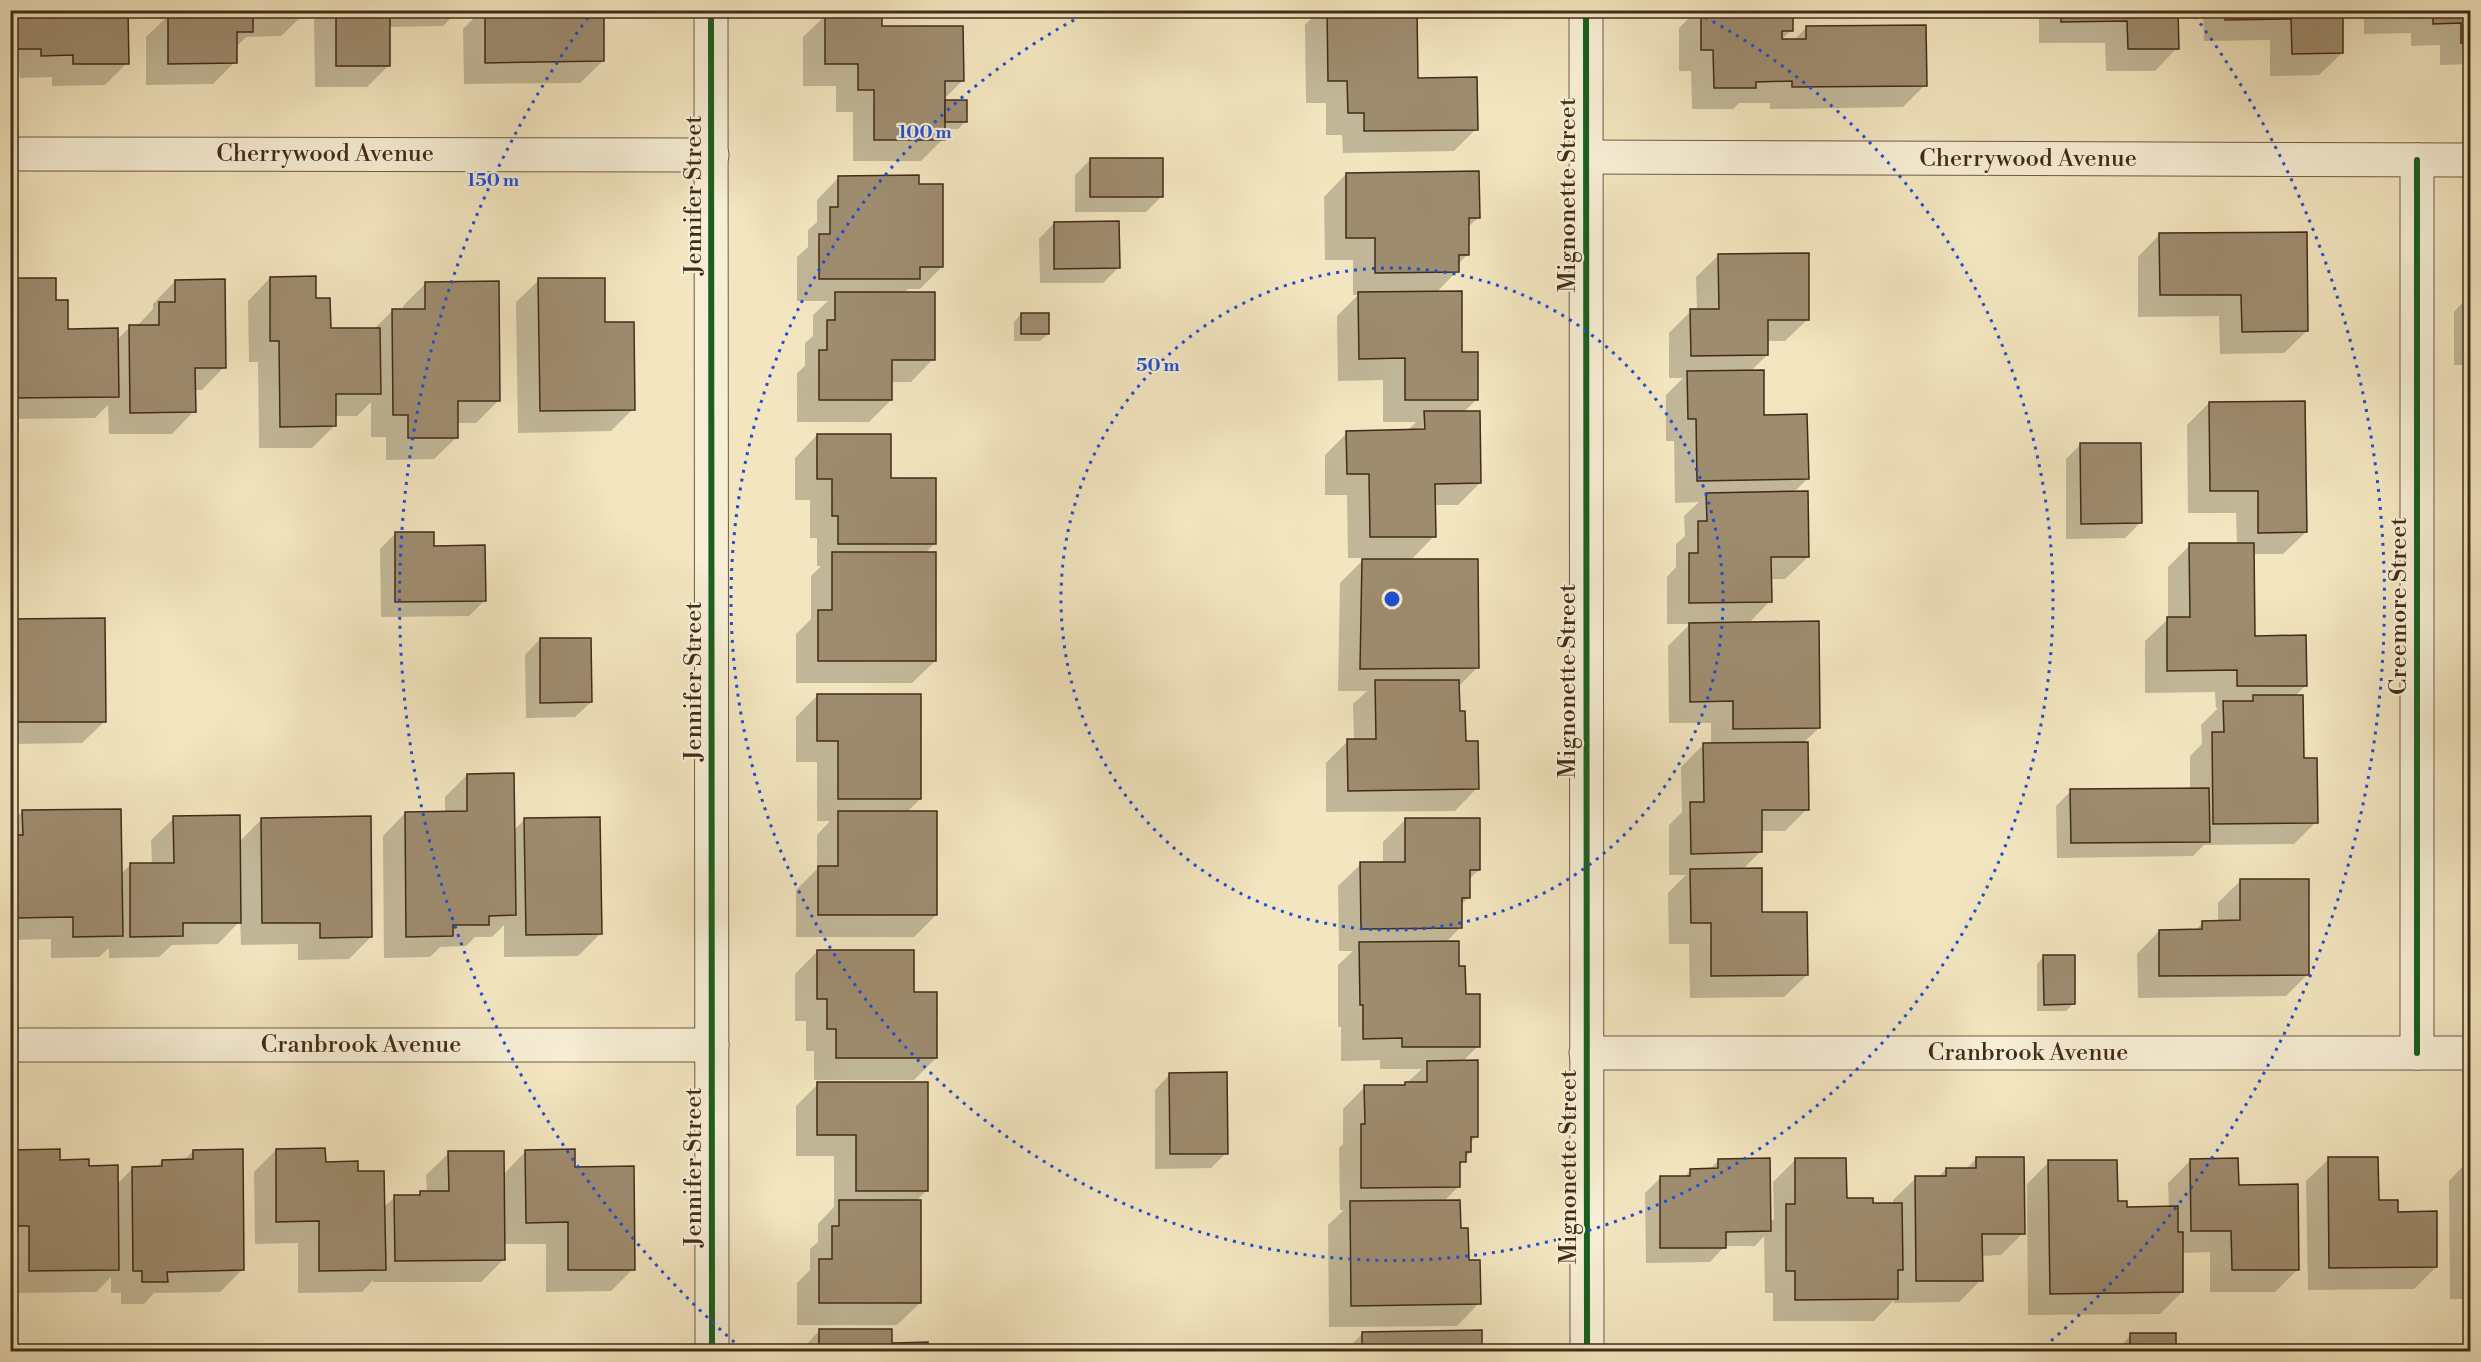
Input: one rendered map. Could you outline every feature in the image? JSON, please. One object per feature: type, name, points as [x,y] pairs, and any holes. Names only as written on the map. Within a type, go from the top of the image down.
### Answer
[{"type":"street","name":"Jennifer Street","points":[[711,10],[712,1352]]},
{"type":"street","name":"Mignonette Street","points":[[1586,10],[1587,1352]]},
{"type":"street","name":"Cherrywood Avenue","points":[[10,154],[712,155]]},
{"type":"street","name":"Cherrywood Avenue","points":[[1586,157],[2470,160]]},
{"type":"street","name":"Creemore Street","points":[[2417,160],[2417,1053]]},
{"type":"street","name":"Cranbrook Avenue","points":[[10,1046],[712,1045]]},
{"type":"street","name":"Cranbrook Avenue","points":[[1586,1053],[2470,1053]]},
{"type":"building","points":[[10,10],[128,10],[129,64],[73,64],[73,55],[41,56],[41,49],[10,49]]},
{"type":"building","points":[[192,10],[305,10],[305,14],[253,15],[253,32],[237,32],[237,63],[168,64],[168,13],[192,13]]},
{"type":"building","points":[[336,10],[390,10],[390,66],[336,66]]},
{"type":"building","points":[[485,10],[604,10],[604,61],[485,63]]},
{"type":"building","points":[[1327,10],[1417,10],[1418,78],[1477,77],[1478,130],[1364,131],[1364,113],[1348,113],[1347,81],[1328,81]]},
{"type":"building","points":[[1701,10],[1793,10],[1793,31],[1782,31],[1782,39],[1806,39],[1806,26],[1926,25],[1927,86],[1792,87],[1792,81],[1756,82],[1756,88],[1714,88],[1713,50],[1701,50]]},
{"type":"building","points":[[2061,10],[2178,10],[2179,49],[2128,49],[2127,21],[2061,22]]},
{"type":"building","points":[[2225,10],[2343,10],[2343,53],[2292,54],[2291,19],[2225,20]]},
{"type":"building","points":[[2386,10],[2470,10],[2470,43],[2461,43],[2461,23],[2433,24],[2433,11]]},
{"type":"building","points":[[825,14],[882,14],[882,26],[963,26],[964,81],[945,81],[945,140],[874,140],[874,90],[858,90],[858,64],[825,64]]},
{"type":"building","points":[[945,100],[967,100],[967,122],[945,122]]},
{"type":"building","points":[[1090,158],[1163,158],[1163,197],[1090,197]]},
{"type":"building","points":[[1479,171],[1480,218],[1469,218],[1469,255],[1459,255],[1459,272],[1375,273],[1375,238],[1346,238],[1346,173]]},
{"type":"building","points":[[919,175],[919,184],[943,184],[943,267],[920,267],[920,279],[819,279],[819,234],[830,234],[830,207],[838,207],[838,176]]},
{"type":"building","points":[[1119,221],[1120,268],[1054,269],[1054,222]]},
{"type":"building","points":[[2307,232],[2308,331],[2242,332],[2241,295],[2160,295],[2159,233]]},
{"type":"building","points":[[1809,253],[1809,320],[1768,320],[1768,355],[1691,356],[1690,309],[1719,309],[1718,254]]},
{"type":"building","points":[[316,276],[316,298],[330,298],[331,328],[380,328],[381,394],[336,394],[336,426],[280,427],[279,341],[270,341],[270,277]]},
{"type":"building","points":[[10,278],[56,278],[56,300],[68,300],[68,329],[118,328],[119,397],[10,398]]},
{"type":"building","points":[[538,278],[605,278],[605,322],[634,322],[635,410],[540,411]]},
{"type":"building","points":[[225,279],[226,368],[195,368],[196,412],[130,413],[129,325],[159,325],[159,302],[175,302],[175,280]]},
{"type":"building","points":[[499,281],[500,401],[458,401],[458,438],[408,438],[408,415],[393,415],[392,309],[425,309],[425,282]]},
{"type":"building","points":[[1462,291],[1462,352],[1478,352],[1478,400],[1405,400],[1405,358],[1359,359],[1358,292]]},
{"type":"building","points":[[835,292],[935,292],[935,360],[892,360],[892,400],[819,400],[819,350],[827,350],[827,320],[835,320]]},
{"type":"building","points":[[1021,313],[1049,313],[1049,334],[1021,334]]},
{"type":"building","points":[[1764,370],[1764,415],[1807,414],[1809,479],[1697,481],[1696,419],[1688,419],[1687,371]]},
{"type":"building","points":[[2305,401],[2307,532],[2258,533],[2258,491],[2210,491],[2209,402]]},
{"type":"building","points":[[1424,411],[1480,411],[1481,483],[1435,484],[1436,537],[1370,537],[1369,474],[1347,474],[1346,431],[1425,429]]},
{"type":"building","points":[[817,434],[891,434],[891,478],[936,478],[936,544],[838,544],[838,516],[832,516],[832,479],[817,479]]},
{"type":"building","points":[[2080,443],[2141,443],[2142,523],[2081,524]]},
{"type":"building","points":[[1808,491],[1809,557],[1771,557],[1772,602],[1689,603],[1689,553],[1698,553],[1698,521],[1707,521],[1706,493]]},
{"type":"building","points":[[395,532],[434,532],[434,546],[485,545],[486,601],[395,602]]},
{"type":"building","points":[[2189,543],[2254,543],[2255,636],[2306,635],[2307,686],[2237,686],[2237,670],[2167,671],[2167,617],[2190,617]]},
{"type":"building","points":[[832,552],[936,552],[936,661],[818,661],[818,610],[832,610]]},
{"type":"building","points":[[1362,559],[1478,559],[1479,668],[1360,669]]},
{"type":"building","points":[[105,618],[106,722],[10,722],[10,619]]},
{"type":"building","points":[[1819,621],[1820,728],[1733,729],[1733,701],[1690,702],[1689,623]]},
{"type":"building","points":[[540,638],[591,638],[592,702],[540,703]]},
{"type":"building","points":[[1375,680],[1459,680],[1460,711],[1465,711],[1466,741],[1478,741],[1479,789],[1348,791],[1347,739],[1376,739]]},
{"type":"building","points":[[817,694],[921,694],[921,799],[838,799],[838,741],[817,741]]},
{"type":"building","points":[[2253,695],[2303,695],[2304,758],[2317,758],[2318,823],[2213,824],[2212,732],[2224,732],[2223,701],[2253,701]]},
{"type":"building","points":[[1808,742],[1809,810],[1762,810],[1762,852],[1691,854],[1690,802],[1704,802],[1703,743]]},
{"type":"building","points":[[514,773],[516,915],[489,916],[489,925],[453,925],[453,936],[406,937],[405,812],[467,811],[467,774]]},
{"type":"building","points":[[2209,788],[2210,842],[2071,843],[2070,789]]},
{"type":"building","points":[[121,809],[123,936],[73,937],[73,917],[14,918],[13,835],[23,835],[22,810]]},
{"type":"building","points":[[838,811],[937,811],[937,915],[818,915],[818,866],[838,866]]},
{"type":"building","points":[[240,815],[241,923],[183,923],[183,936],[130,937],[130,863],[174,863],[173,816]]},
{"type":"building","points":[[371,816],[372,937],[320,938],[320,923],[262,923],[261,818]]},
{"type":"building","points":[[600,817],[602,934],[526,935],[524,818]]},
{"type":"building","points":[[1405,818],[1480,818],[1480,870],[1470,870],[1470,898],[1462,898],[1462,928],[1361,929],[1360,862],[1405,862]]},
{"type":"building","points":[[1762,868],[1762,912],[1807,912],[1808,975],[1711,976],[1711,923],[1691,923],[1690,869]]},
{"type":"building","points":[[2240,879],[2309,879],[2309,975],[2159,976],[2159,930],[2202,929],[2202,921],[2240,920]]},
{"type":"building","points":[[1459,941],[1459,966],[1465,966],[1466,994],[1480,994],[1480,1047],[1402,1047],[1402,1038],[1363,1039],[1359,942]]},
{"type":"building","points":[[817,950],[914,950],[914,992],[937,992],[937,1058],[836,1058],[836,1029],[827,1029],[827,999],[817,999]]},
{"type":"building","points":[[2043,955],[2075,955],[2075,1004],[2044,1005]]},
{"type":"building","points":[[1478,1060],[1478,1137],[1471,1137],[1471,1152],[1466,1152],[1466,1162],[1460,1162],[1460,1187],[1361,1188],[1361,1124],[1365,1124],[1364,1085],[1405,1085],[1405,1082],[1427,1082],[1427,1061]]},
{"type":"building","points":[[1227,1072],[1228,1154],[1170,1154],[1169,1073]]},
{"type":"building","points":[[817,1082],[928,1082],[928,1191],[856,1191],[856,1135],[817,1135]]},
{"type":"building","points":[[325,1148],[326,1162],[358,1161],[358,1171],[384,1171],[386,1270],[319,1271],[319,1221],[276,1222],[276,1149]]},
{"type":"building","points":[[60,1149],[60,1160],[89,1159],[89,1166],[118,1165],[119,1270],[29,1271],[29,1226],[13,1226],[11,1150]]},
{"type":"building","points":[[243,1149],[244,1270],[167,1272],[168,1282],[142,1282],[142,1271],[133,1271],[132,1167],[162,1166],[162,1160],[193,1159],[193,1150]]},
{"type":"building","points":[[575,1149],[575,1167],[634,1166],[635,1270],[568,1270],[568,1222],[526,1223],[525,1150]]},
{"type":"building","points":[[448,1151],[504,1151],[505,1260],[395,1261],[394,1195],[420,1195],[420,1191],[449,1191]]},
{"type":"building","points":[[1976,1157],[2024,1157],[2025,1234],[1982,1234],[1983,1281],[1916,1281],[1915,1176],[1946,1176],[1946,1168],[1976,1168]]},
{"type":"building","points":[[2328,1157],[2378,1157],[2379,1200],[2398,1200],[2398,1212],[2437,1211],[2437,1267],[2329,1268]]},
{"type":"building","points":[[1770,1158],[1771,1231],[1726,1232],[1726,1248],[1660,1248],[1660,1176],[1690,1176],[1690,1169],[1718,1168],[1718,1159]]},
{"type":"building","points":[[1795,1158],[1846,1158],[1847,1198],[1873,1198],[1873,1203],[1902,1203],[1903,1270],[1898,1270],[1898,1299],[1795,1300],[1795,1271],[1786,1271],[1786,1204],[1795,1204]]},
{"type":"building","points":[[2238,1158],[2239,1185],[2298,1184],[2299,1270],[2232,1270],[2231,1231],[2191,1231],[2190,1159]]},
{"type":"building","points":[[2048,1160],[2117,1160],[2118,1201],[2127,1201],[2127,1207],[2178,1206],[2178,1232],[2183,1232],[2183,1292],[2050,1294]]},
{"type":"building","points":[[839,1200],[921,1200],[921,1303],[819,1303],[819,1259],[832,1259],[832,1226],[839,1226]]},
{"type":"building","points":[[1460,1200],[1461,1228],[1468,1228],[1469,1260],[1480,1260],[1481,1304],[1351,1306],[1350,1201]]},
{"type":"building","points":[[819,1329],[892,1329],[892,1343],[928,1342],[928,1352],[819,1352]]},
{"type":"building","points":[[1482,1330],[1482,1352],[1362,1352],[1362,1332]]},
{"type":"building","points":[[2130,1333],[2176,1333],[2176,1352],[2130,1352]]},
{"type":"cycle path","points":[[711,10],[712,1352]]},
{"type":"cycle path","points":[[1586,10],[1587,1352]]},
{"type":"cycle path","points":[[2417,160],[2417,1053]]}]
